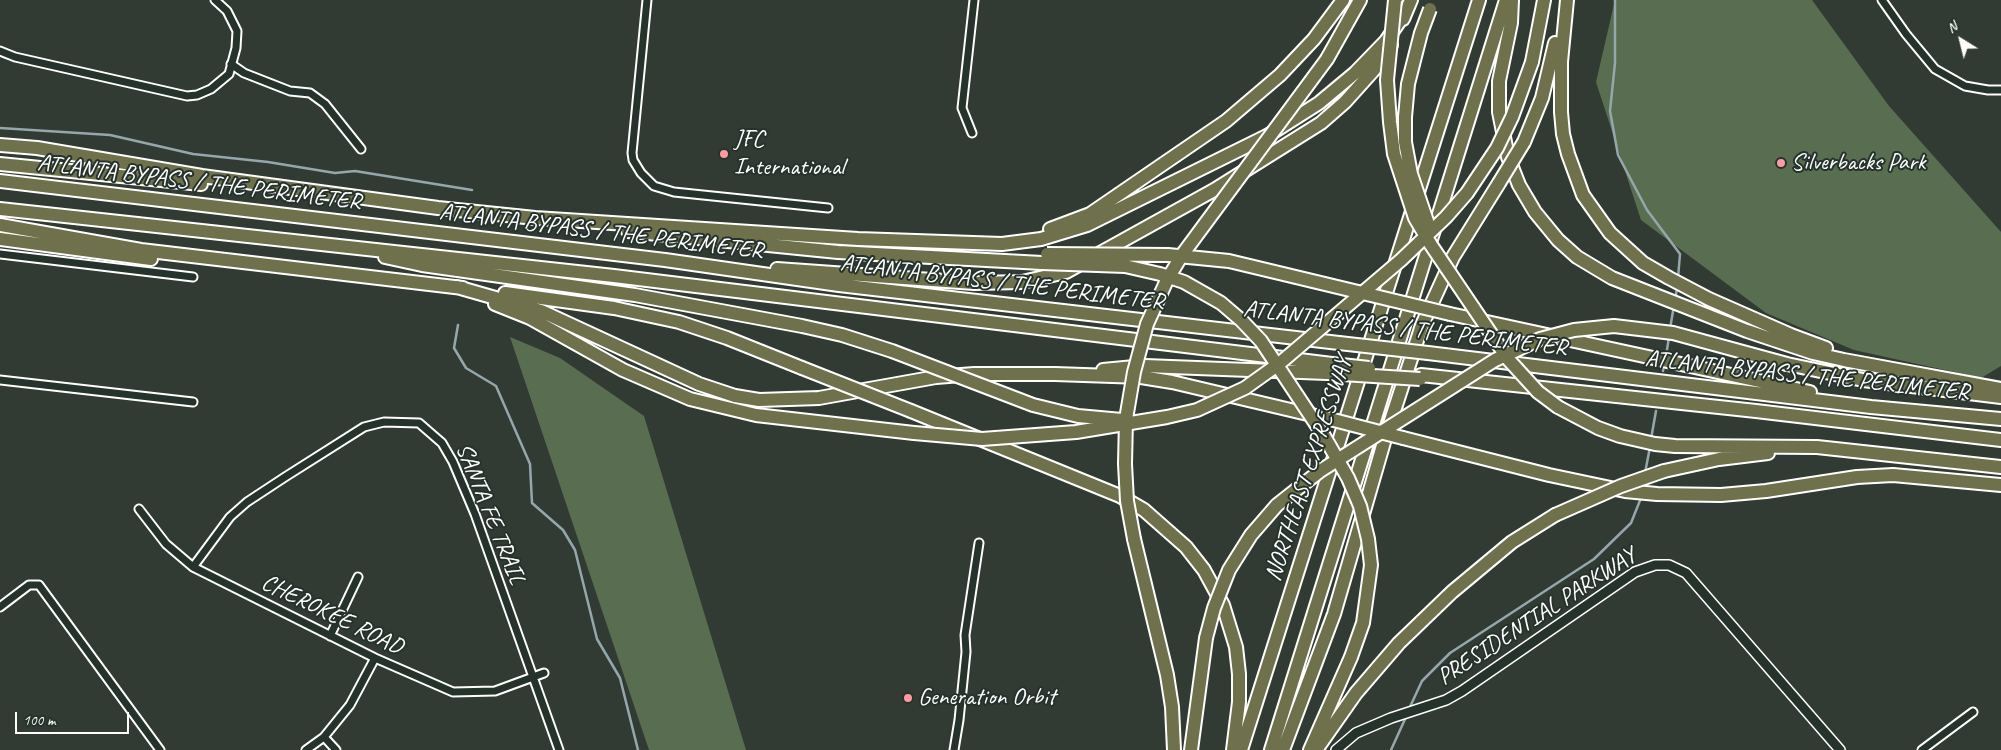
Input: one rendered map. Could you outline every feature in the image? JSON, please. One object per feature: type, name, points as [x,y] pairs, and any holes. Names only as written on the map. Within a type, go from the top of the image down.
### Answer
[{"type":"highway","points":[[959,242],[1004,238],[1046,231],[1090,214],[1127,191],[1226,121],[1266,89],[1314,39],[1343,0]]},
{"type":"highway","points":[[1174,750],[1168,675],[1134,539],[1126,492],[1126,419],[1134,372],[1147,324],[1167,280],[1182,255],[1326,59],[1360,0]]},
{"type":"highway","points":[[1395,0],[1387,80],[1394,154],[1415,218],[1508,359],[1538,392],[1570,415],[1620,436],[1652,443],[1856,449],[2001,466]]},
{"type":"highway","points":[[665,260],[974,283],[1022,282],[1066,272],[1214,190],[1321,122],[1345,102],[1380,63],[1395,39],[1411,0]]},
{"type":"highway","name":"NORTHEAST EXPRESSWAY","points":[[1241,750],[1479,0]]},
{"type":"highway","name":"NORTHEAST EXPRESSWAY","points":[[1271,750],[1506,0]]},
{"type":"highway","points":[[1512,0],[1511,23],[1499,81],[1499,112],[1502,129],[1519,185],[1534,212],[1558,240],[1577,257],[1612,278],[1747,331],[1813,353],[2001,389]]},
{"type":"highway","points":[[415,282],[468,296],[530,318],[623,370],[690,399],[756,415],[972,439],[1076,432],[1197,410],[1245,388],[1280,363],[1424,239],[1466,193],[1498,148],[1512,118],[1532,62],[1544,0]]},
{"type":"highway","points":[[1283,750],[1334,614],[1384,442],[1422,325],[1453,257],[1524,142],[1542,98],[1550,68],[1560,0]]},
{"type":"highway","points":[[1566,0],[1561,62],[1560,112],[1563,134],[1583,195],[1610,233],[1643,263],[1709,299],[1790,335],[1900,370]]},
{"type":"highway","points":[[1432,4],[1421,33],[1408,84],[1406,142],[1410,174],[1428,225],[1472,306]]},
{"type":"highway","points":[[535,218],[858,239],[1002,244],[1041,239],[1070,231],[1118,211],[1267,136],[1320,103],[1355,73],[1386,41],[1405,13]]},
{"type":"highway","points":[[0,146],[37,148],[202,176],[535,218],[653,235],[838,252],[1044,259],[1125,266],[1184,282],[1220,303],[1242,321],[1261,342],[1329,445],[1348,478],[1360,506],[1368,539],[1371,565],[1363,623],[1351,657],[1310,750]]},
{"type":"highway","points":[[0,164],[260,190],[343,195]]},
{"type":"highway","name":"ATLANTA BYPASS / THE PERIMETER","points":[[0,180],[665,260],[839,285],[1428,353],[1871,407],[2001,419]]},
{"type":"highway","name":"ATLANTA BYPASS / THE PERIMETER","points":[[0,209],[309,242],[973,318],[1330,368],[1756,411],[2001,440]]},
{"type":"highway","points":[[0,225],[141,250],[457,287],[614,308],[679,322],[726,338],[1120,496],[1158,521],[1186,547],[1204,570],[1223,605],[1236,647],[1239,683],[1233,750]]},
{"type":"highway","points":[[0,239],[149,259],[201,256]]},
{"type":"highway","points":[[309,242],[422,265],[635,295],[802,326],[892,351],[1032,405],[1078,416],[1142,421]]},
{"type":"highway","points":[[1044,259],[1168,255],[1229,261],[1450,314],[1667,360],[1871,407]]},
{"type":"highway","points":[[457,287],[541,311],[699,384],[735,396],[759,400],[818,398],[936,377],[974,374],[1141,377],[1172,382],[1326,418],[1625,491],[1657,494],[1721,495],[1857,477],[1892,476],[2001,485]]},
{"type":"highway","points":[[1191,750],[1206,638],[1214,608],[1229,570],[1251,535],[1277,506],[1320,471],[1494,360],[1540,339],[1574,330],[1614,326],[1673,333],[1787,364],[1916,388],[2001,397]]},
{"type":"highway","points":[[1055,374],[1145,366],[1330,368]]},
{"type":"highway","points":[[1316,750],[1356,694],[1399,643],[1452,592],[1505,548],[1555,515],[1620,486],[1664,472],[1719,459],[1760,453],[1856,449]]},
{"type":"street","points":[[0,51],[15,57],[187,96],[211,90],[228,74],[231,64],[237,31],[227,11],[215,0]]},
{"type":"street","points":[[646,0],[632,153],[633,160],[641,172],[654,186],[674,192],[828,208]]},
{"type":"street","points":[[972,133],[962,108],[974,0]]},
{"type":"street","points":[[1882,0],[1906,34],[1935,69],[1965,86],[2001,90]]},
{"type":"street","points":[[231,64],[244,73],[290,91],[310,93],[325,104],[361,149]]},
{"type":"street","points":[[0,254],[193,277]]},
{"type":"street","points":[[0,380],[193,402]]},
{"type":"street","name":"SANTA FE TRAIL","points":[[193,567],[230,517],[247,502],[285,477],[364,427],[384,422],[419,423],[442,443],[453,462],[475,514],[560,750]]},
{"type":"street","name":"CHEROKEE ROAD","points":[[139,509],[166,544],[193,567],[375,658],[453,692],[495,691],[544,673]]},
{"type":"street","points":[[954,750],[960,720],[966,652],[965,636],[978,543]]},
{"type":"street","name":"PRESIDENTIAL PARKWAY","points":[[1336,750],[1356,733],[1391,718],[1446,700],[1462,691],[1635,572],[1655,565],[1669,566],[1686,573],[1705,592],[1840,750]]},
{"type":"street","points":[[330,636],[358,577]]},
{"type":"street","points":[[0,607],[29,585],[39,585],[160,750]]},
{"type":"street","points":[[306,750],[324,737],[350,705],[375,658]]},
{"type":"street","points":[[1922,750],[1972,712]]},
{"type":"street","points":[[324,737],[336,750]]},
{"type":"green space","name":"Silverbacks Park","points":[[1615,0],[1812,0],[1889,106],[2001,232],[2001,366],[1981,378],[1854,350],[1766,313],[1641,220],[1596,82]]},
{"type":"green space","points":[[510,337],[560,358],[644,416],[746,750],[649,750]]},
{"type":"waterway","points":[[1615,0],[1615,63],[1610,111],[1618,155],[1647,210],[1680,254],[1678,278]]},
{"type":"waterway","points":[[0,128],[110,135],[193,154],[268,162],[335,173],[355,171],[472,190]]},
{"type":"waterway","points":[[1676,295],[1677,287]]},
{"type":"waterway","points":[[1670,329],[1673,311]]},
{"type":"waterway","points":[[458,325],[454,348],[466,368],[496,386],[530,464],[532,503],[563,530],[575,550],[597,639],[620,678],[638,750]]},
{"type":"waterway","points":[[1666,356],[1669,337]]},
{"type":"waterway","points":[[1663,371],[1664,364]]},
{"type":"waterway","points":[[1651,439],[1656,411]]},
{"type":"waterway","points":[[1645,473],[1650,447]]},
{"type":"waterway","points":[[1409,709],[1422,681],[1450,653],[1594,559],[1631,523],[1641,498]]},
{"type":"waterway","points":[[1391,750],[1406,717]]},
{"type":"place","name":"JFC International","points":[[724,154]]},
{"type":"place","name":"Silverbacks Park","points":[[1781,163]]},
{"type":"place","name":"Generation Orbit","points":[[908,698]]}]
